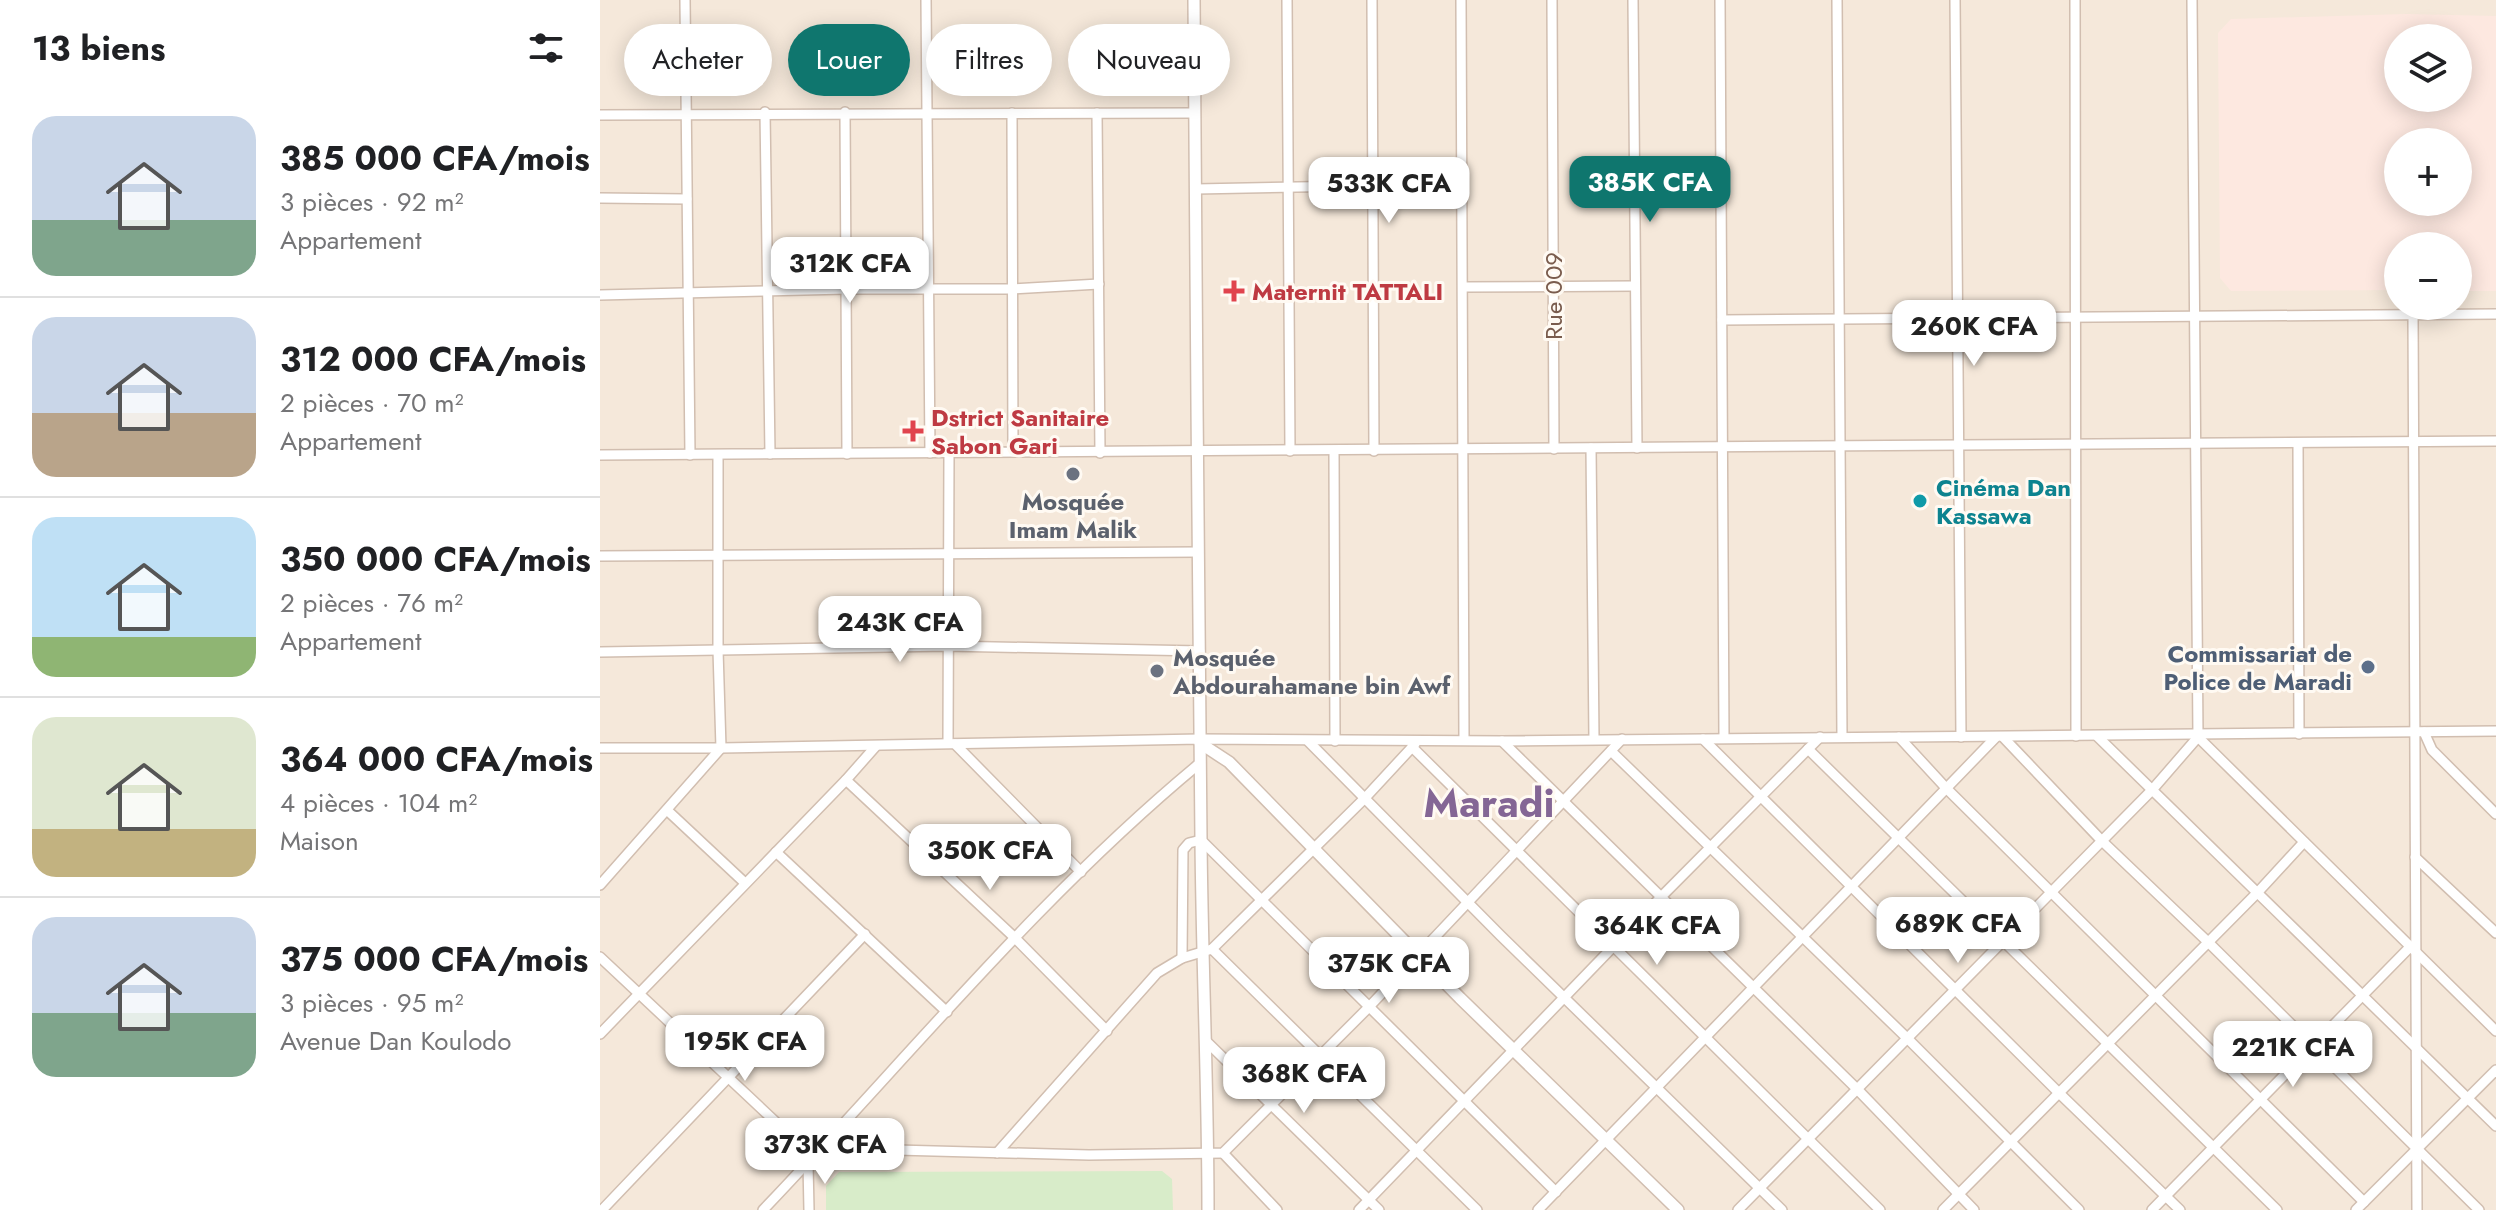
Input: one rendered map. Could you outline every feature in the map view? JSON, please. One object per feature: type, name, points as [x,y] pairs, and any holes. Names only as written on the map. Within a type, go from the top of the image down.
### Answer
[{"type":"street","points":[[685,0],[690,455]]},
{"type":"street","points":[[926,0],[930,453]]},
{"type":"street","points":[[1194,0],[1201,840],[1208,950],[1208,1210]]},
{"type":"street","points":[[1287,0],[1290,451]]},
{"type":"street","points":[[1372,0],[1374,451]]},
{"type":"street","points":[[1461,0],[1464,740]]},
{"type":"street","name":"Rue 009","points":[[1552,0],[1554,449]]},
{"type":"street","points":[[1633,0],[1637,448]]},
{"type":"street","points":[[1720,0],[1724,738]]},
{"type":"street","points":[[1837,0],[1842,737]]},
{"type":"street","points":[[1955,0],[1961,737]]},
{"type":"street","points":[[2075,0],[2076,736]]},
{"type":"street","points":[[1738,1210],[2152,790],[2198,735],[2192,0]]},
{"type":"street","points":[[765,112],[770,454]]},
{"type":"street","points":[[600,115],[765,112],[1195,113]]},
{"type":"street","points":[[845,112],[847,454]]},
{"type":"street","points":[[1012,113],[1013,452]]},
{"type":"street","points":[[1097,113],[1100,453]]},
{"type":"street","points":[[1196,189],[1461,184]]},
{"type":"street","points":[[600,198],[687,199]]},
{"type":"street","points":[[600,295],[766,290],[1013,289],[1099,284]]},
{"type":"street","points":[[1464,287],[1634,286]]},
{"type":"street","points":[[1722,320],[2384,314]]},
{"type":"street","points":[[2472,314],[2496,314]]},
{"type":"street","points":[[2413,320],[2412,440],[2419,732],[2413,950],[2417,1210]]},
{"type":"street","points":[[600,455],[2496,441]]},
{"type":"street","points":[[2298,443],[2299,734]]},
{"type":"street","points":[[1591,448],[1594,739]]},
{"type":"street","points":[[1334,451],[1335,741]]},
{"type":"street","points":[[949,453],[947,646],[952,744],[1081,872]]},
{"type":"street","points":[[600,885],[721,748],[718,455]]},
{"type":"street","points":[[600,556],[1198,552]]},
{"type":"street","points":[[600,652],[947,646],[1200,651]]},
{"type":"street","points":[[600,748],[1200,741],[1415,744],[1464,740],[2496,731]]},
{"type":"street","points":[[2419,732],[2432,750],[2496,814]]},
{"type":"street","points":[[2198,735],[2496,1031]]},
{"type":"street","points":[[2097,736],[2496,1126]]},
{"type":"street","points":[[1359,1210],[1820,737]]},
{"type":"street","points":[[1899,737],[1946,788],[2364,1202]]},
{"type":"street","points":[[1538,1210],[1999,737]]},
{"type":"street","points":[[1999,737],[2479,1210]]},
{"type":"street","points":[[822,1148],[997,1153],[1223,1153],[1368,1008],[1622,739]]},
{"type":"street","points":[[1703,739],[2180,1210]]},
{"type":"street","points":[[1200,741],[1229,762],[1513,1050],[1678,1210]]},
{"type":"street","points":[[1308,741],[1565,999],[1782,1210]]},
{"type":"street","points":[[1502,741],[1857,1089],[1974,1210]]},
{"type":"street","points":[[997,1153],[1157,973],[1182,958],[1208,950],[1365,798],[1415,744]]},
{"type":"street","points":[[1415,744],[1515,851],[1880,1210]]},
{"type":"street","points":[[600,1034],[876,746]]},
{"type":"street","points":[[1808,749],[2277,1210]]},
{"type":"street","points":[[1611,751],[2079,1210]]},
{"type":"street","points":[[763,1210],[1014,937],[1146,808],[1200,763]]},
{"type":"street","points":[[846,780],[1014,937],[1107,1031]]},
{"type":"street","points":[[668,811],[745,883]]},
{"type":"street","points":[[1201,840],[1556,1192]]},
{"type":"street","points":[[1182,958],[1183,850],[1189,843],[1201,840]]},
{"type":"street","points":[[1943,1210],[2304,842]]},
{"type":"street","points":[[776,852],[947,1012]]},
{"type":"street","points":[[2415,857],[2496,933]]},
{"type":"street","points":[[602,1210],[865,934]]},
{"type":"street","points":[[1208,950],[1477,1210]]},
{"type":"street","points":[[2152,1210],[2363,996],[2413,950]]},
{"type":"street","points":[[600,957],[810,1160],[809,1210]]},
{"type":"street","points":[[1207,1042],[1379,1210]]},
{"type":"street","points":[[2356,1210],[2496,1070]]},
{"type":"street","points":[[1223,1153],[1277,1210]]},
{"type":"shaded area","points":[[600,0],[2496,0],[2496,1210],[600,1210]]},
{"type":"shaded area","points":[[2406,14],[2496,16],[2496,291],[2472,291],[2472,232],[2384,232],[2384,290],[2231,291],[2220,278],[2218,33],[2231,19]]},
{"type":"green space","points":[[1162,1171],[1172,1179],[1173,1210],[826,1210],[826,1186],[839,1172]]},
{"type":"place","name":"Maternit TATTALI","points":[[1234,291]]},
{"type":"place","name":"Dstrict Sanitaire Sabon Gari","points":[[913,431]]},
{"type":"place","name":"Mosquée Imam Malik","points":[[1073,474]]},
{"type":"place","name":"Cinéma Dan Kassawa","points":[[1920,501]]},
{"type":"place","name":"Commissariat de Police de Maradi","points":[[2368,667]]},
{"type":"place","name":"Mosquée Abdourahamane bin Awf","points":[[1157,671]]},
{"type":"district","name":"Maradi","points":[[1489,803]]}]
